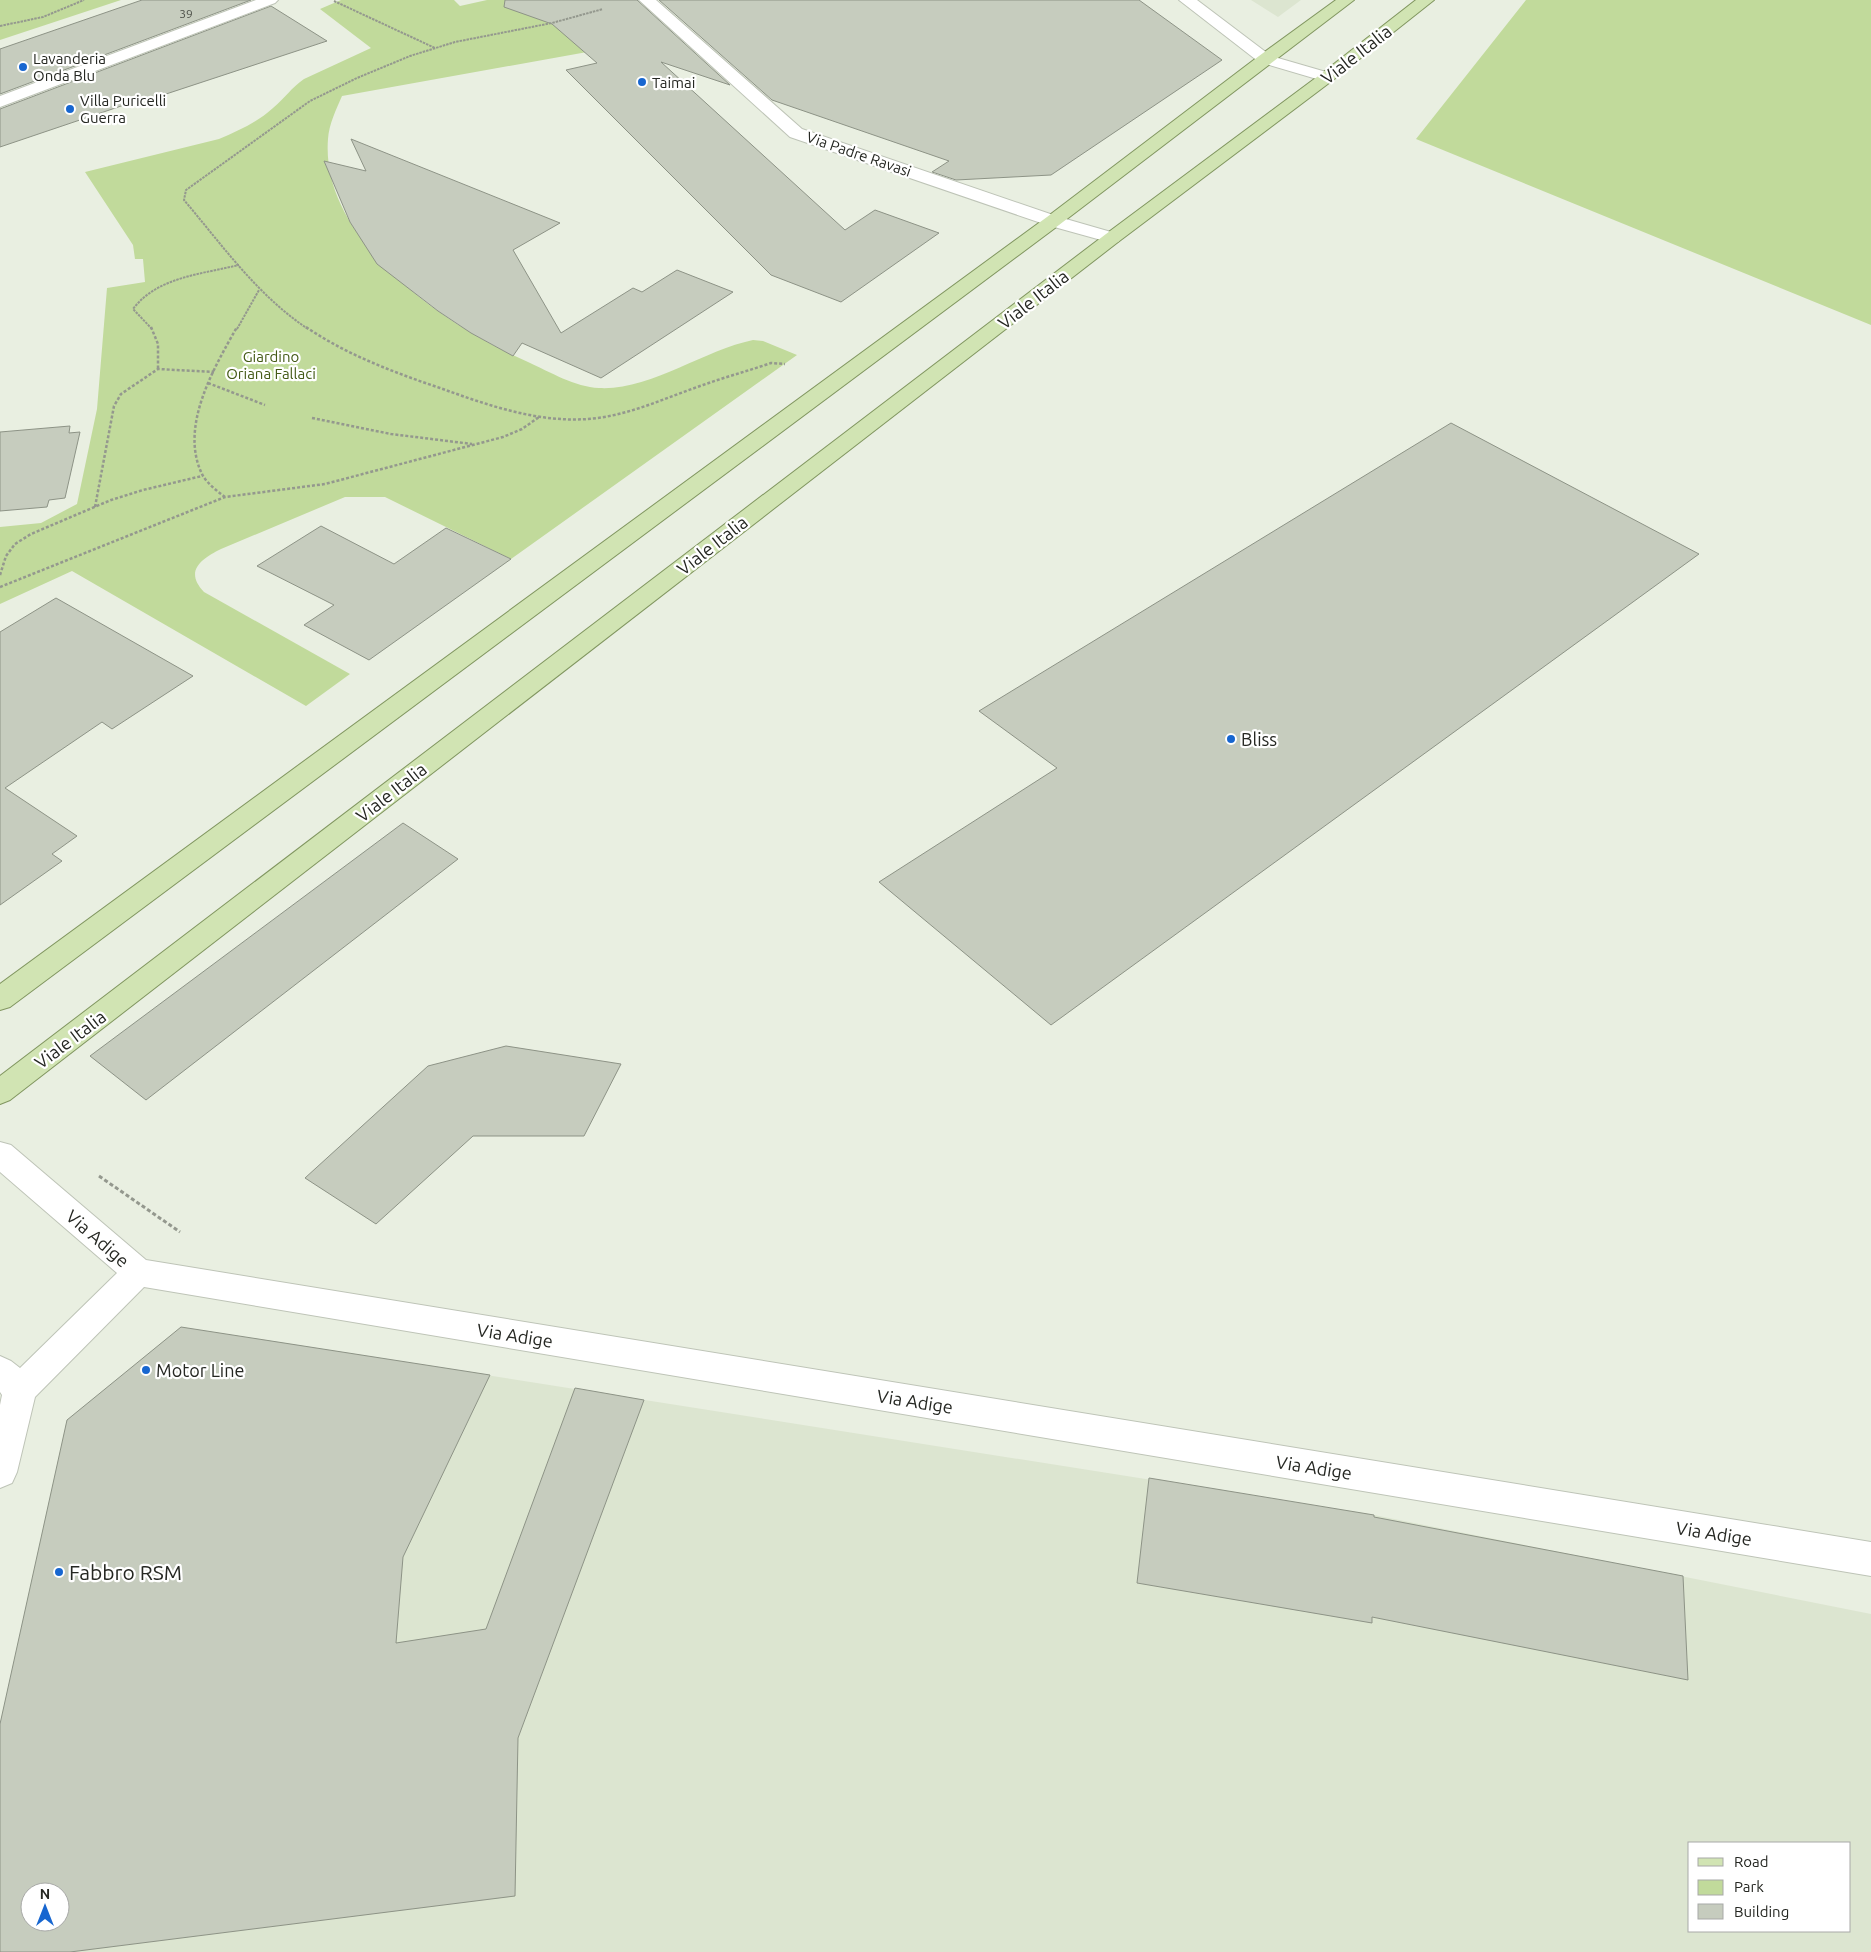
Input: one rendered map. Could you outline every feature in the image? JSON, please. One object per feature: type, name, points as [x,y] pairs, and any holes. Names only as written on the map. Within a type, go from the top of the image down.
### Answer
[{"type":"main road","points":[[0,999],[1054,221],[1265,59],[1346,0]]},
{"type":"main road","name":"Viale Italia","points":[[0,1092],[1112,238],[1327,77],[1426,0]]},
{"type":"street","points":[[0,102],[270,0]]},
{"type":"street","name":"Via Padre Ravasi","points":[[647,0],[796,133],[1054,221],[1112,238]]},
{"type":"street","points":[[1188,0],[1265,59],[1327,77]]},
{"type":"street","points":[[0,96],[22,93]]},
{"type":"street","name":"Via Adige","points":[[0,1154],[138,1272],[1871,1559]]},
{"type":"street","points":[[0,1472],[10,1380],[138,1272]]},
{"type":"path","points":[[0,26],[43,17],[84,0]]},
{"type":"path","points":[[334,0],[435,48]]},
{"type":"path","points":[[603,9],[567,19],[477,37],[435,48],[334,88],[310,101],[185,191],[184,200],[259,290],[290,316],[326,340],[374,364],[499,409],[539,417],[584,419],[612,416],[638,409],[771,363],[785,364]]},
{"type":"path","points":[[158,369],[159,345],[156,333],[137,316],[133,308],[137,300],[149,291],[168,284],[239,265]]},
{"type":"path","points":[[225,497],[202,476],[196,458],[194,437],[197,414],[208,383],[259,290]]},
{"type":"path","points":[[95,508],[114,406],[121,394],[158,369],[214,372]]},
{"type":"path","points":[[208,383],[265,405]]},
{"type":"path","points":[[0,587],[225,497],[325,484],[380,471],[503,437],[522,429],[539,417]]},
{"type":"path","points":[[312,418],[368,431],[423,440],[475,445]]},
{"type":"path","points":[[0,575],[6,556],[15,544],[31,534],[143,490],[202,476]]},
{"type":"shaded area","points":[[1251,0],[1301,0],[1278,17]]},
{"type":"shaded area","points":[[181,1327],[1374,1515],[1871,1614],[1871,1952],[0,1952],[0,1724],[67,1420]]},
{"type":"green space","points":[[0,0],[121,0],[0,40]]},
{"type":"green space","name":"Giardino Oriana Fallaci","points":[[341,0],[454,0],[460,6],[487,0],[523,0],[626,45],[342,96],[331,122],[328,139],[331,176],[344,212],[366,245],[395,276],[427,303],[461,327],[496,347],[563,378],[590,387],[618,387],[637,383],[657,377],[715,352],[753,340],[763,341],[797,355],[511,559],[385,497],[345,497],[221,549],[207,557],[195,572],[198,585],[204,592],[350,674],[306,706],[72,571],[0,604],[0,527],[41,523],[77,504],[97,409],[107,288],[145,282],[143,259],[135,259],[133,245],[85,172],[226,136],[261,118],[304,79],[371,48],[320,9]]},
{"type":"green space","points":[[1526,0],[1871,0],[1871,325],[1416,139]]},
{"type":"building","points":[[142,0],[251,0],[0,94],[0,49]]},
{"type":"building","points":[[505,0],[637,0],[730,85],[661,62],[845,230],[875,210],[939,233],[841,302],[771,275],[566,70],[597,63],[552,24],[504,7]]},
{"type":"building","points":[[659,0],[1139,0],[1222,60],[1051,175],[956,180],[932,172],[949,161],[772,100]]},
{"type":"building","points":[[271,6],[327,41],[160,96],[136,101],[0,147],[0,109]]},
{"type":"building","points":[[351,139],[560,223],[513,250],[561,333],[633,288],[642,292],[677,270],[733,292],[601,378],[522,343],[513,356],[471,333],[438,311],[377,264],[350,222],[324,161],[366,171]]},
{"type":"building","name":"Bliss","points":[[1451,423],[1699,554],[1051,1025],[879,882],[1057,768],[979,711]]},
{"type":"building","points":[[70,426],[69,433],[80,432],[65,498],[49,500],[47,507],[0,511],[0,432]]},
{"type":"building","points":[[321,526],[394,564],[446,528],[511,559],[369,660],[304,625],[334,605],[257,566]]},
{"type":"building","points":[[56,598],[193,676],[112,729],[102,722],[5,788],[77,836],[52,854],[62,861],[0,905],[0,632]]},
{"type":"building","points":[[403,823],[458,859],[146,1100],[90,1056]]},
{"type":"building","points":[[506,1046],[621,1064],[584,1136],[473,1136],[376,1224],[305,1178],[428,1066]]},
{"type":"building","points":[[181,1327],[490,1375],[403,1557],[396,1643],[486,1629],[575,1388],[644,1400],[518,1738],[515,1896],[70,1952],[0,1952],[0,1724],[67,1420]]},
{"type":"building","points":[[1149,1478],[1374,1515],[1374,1517],[1683,1576],[1688,1680],[1372,1617],[1372,1623],[1137,1583]]},
{"type":"place","name":"Lavanderia Onda Blu","points":[[23,67]]},
{"type":"place","name":"Taimai","points":[[642,82]]},
{"type":"place","name":"Villa Puricelli Guerra","points":[[70,109]]},
{"type":"place","name":"Bliss","points":[[1231,739]]},
{"type":"place","name":"Motor Line","points":[[146,1370]]},
{"type":"place","name":"Fabbro RSM","points":[[59,1572]]}]
